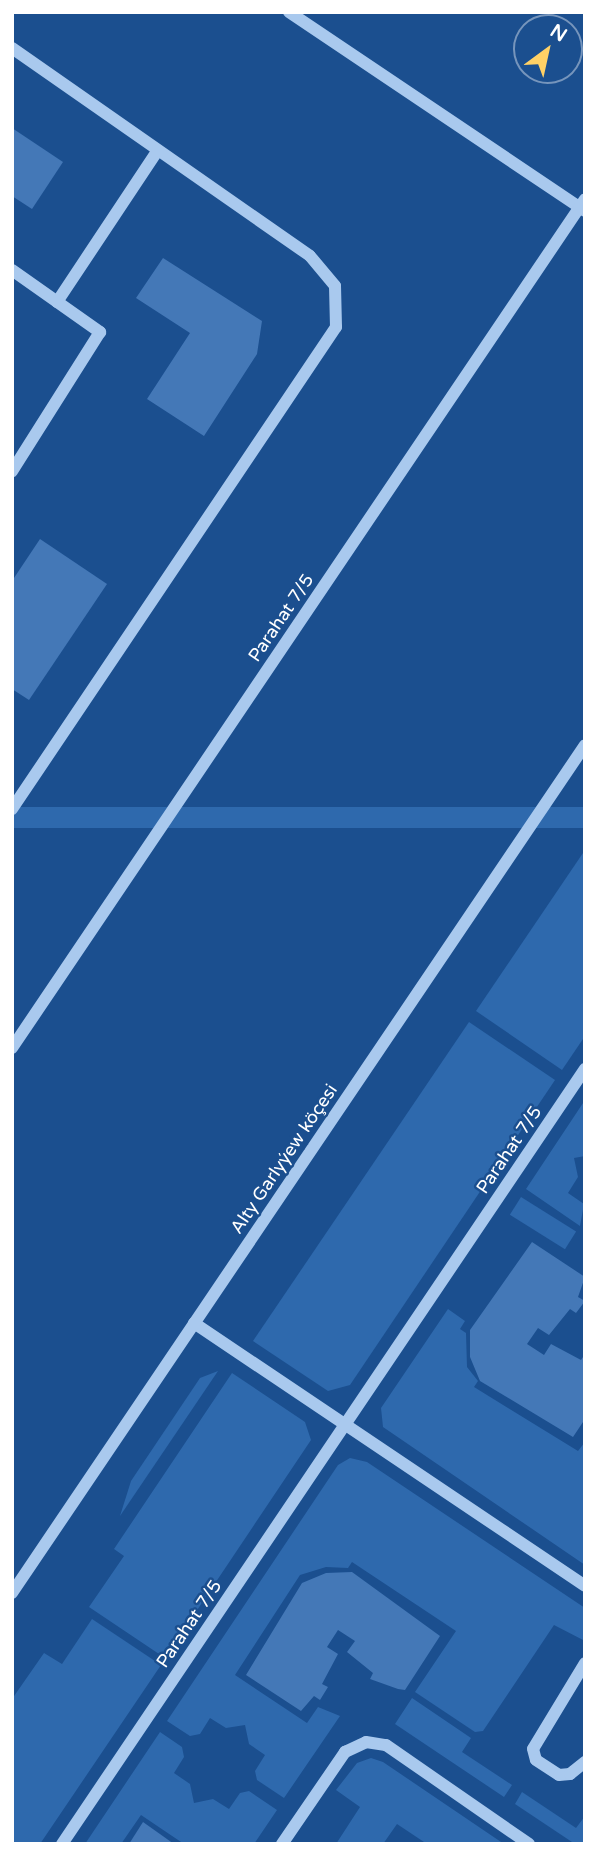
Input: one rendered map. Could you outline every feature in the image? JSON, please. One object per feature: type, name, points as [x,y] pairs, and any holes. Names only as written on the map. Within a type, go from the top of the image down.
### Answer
[{"type":"street","points":[[289,12],[583,206]]},
{"type":"street","points":[[12,48],[310,256],[335,286],[335,327],[12,810]]},
{"type":"street","points":[[57,302],[158,150]]},
{"type":"street","name":"Parahat 7/5","points":[[12,1048],[583,206]]},
{"type":"street","points":[[12,270],[100,332],[12,471]]},
{"type":"street","name":"Alty Garlyýew köçesi","points":[[12,1593],[585,745]]},
{"type":"street","name":"Parahat 7/5","points":[[62,1844],[585,1069]]},
{"type":"street","points":[[194,1323],[585,1586]]},
{"type":"street","points":[[585,1663],[533,1749],[536,1760],[559,1775],[585,1762]]},
{"type":"street","points":[[282,1844],[338,1759],[366,1742],[397,1752],[529,1844]]},
{"type":"shaded area","points":[[12,807],[585,807],[585,828],[12,828]]},
{"type":"shaded area","points":[[585,850],[585,1036],[562,1070],[476,1011]]},
{"type":"shaded area","points":[[469,1022],[555,1080],[350,1385],[328,1391],[253,1341]]},
{"type":"shaded area","points":[[585,1100],[585,1156],[574,1158],[578,1177],[568,1193],[584,1204],[580,1226],[526,1189]]},
{"type":"shaded area","points":[[521,1197],[576,1231],[565,1249],[510,1215]]},
{"type":"shaded area","points":[[448,1309],[465,1321],[460,1329],[466,1333],[467,1367],[478,1381],[474,1387],[578,1451],[585,1442],[585,1565],[383,1427],[381,1408]]},
{"type":"shaded area","points":[[218,1371],[120,1516],[131,1481],[200,1378]]},
{"type":"shaded area","points":[[232,1373],[305,1422],[311,1440],[165,1658],[89,1607],[124,1556],[114,1549]]},
{"type":"shaded area","points":[[350,1458],[367,1462],[585,1608],[585,1641],[554,1625],[483,1731],[475,1732],[415,1692],[456,1631],[352,1562],[348,1568],[326,1567],[300,1575],[235,1675],[307,1723],[318,1707],[340,1716],[284,1798],[257,1780],[255,1771],[265,1755],[249,1744],[245,1725],[226,1728],[210,1718],[200,1734],[190,1736],[167,1721],[338,1465]]},
{"type":"shaded area","points":[[92,1619],[161,1665],[40,1844],[12,1844],[12,1699],[44,1653],[62,1664]]},
{"type":"shaded area","points":[[412,1698],[471,1738],[462,1752],[512,1785],[504,1797],[395,1724]]},
{"type":"shaded area","points":[[160,1732],[182,1747],[184,1757],[174,1773],[190,1784],[194,1803],[213,1799],[229,1809],[240,1793],[249,1791],[277,1810],[254,1844],[184,1844],[141,1815],[121,1844],[85,1844]]},
{"type":"shaded area","points":[[371,1758],[383,1762],[504,1844],[427,1844],[397,1824],[383,1844],[336,1844],[360,1807],[336,1790],[357,1763]]},
{"type":"shaded area","points":[[522,1792],[576,1828],[585,1816],[585,1843],[575,1844],[515,1804]]},
{"type":"building","points":[[12,128],[63,162],[32,209],[12,196]]},
{"type":"building","points":[[163,258],[262,321],[257,354],[204,436],[147,399],[190,333],[136,298]]},
{"type":"building","points":[[40,539],[107,584],[29,700],[12,689],[12,581]]},
{"type":"building","points":[[532,1242],[585,1277],[578,1297],[585,1301],[576,1313],[570,1309],[549,1335],[538,1328],[527,1344],[544,1355],[551,1344],[581,1360],[585,1354],[585,1419],[573,1437],[480,1381],[470,1357],[470,1330]]},
{"type":"building","points":[[352,1572],[440,1636],[405,1690],[370,1679],[373,1673],[347,1652],[355,1641],[338,1630],[327,1647],[338,1654],[322,1684],[328,1687],[320,1700],[314,1696],[301,1711],[246,1675],[302,1583],[326,1573]]},
{"type":"building","points":[[143,1822],[174,1844],[129,1844]]}]
